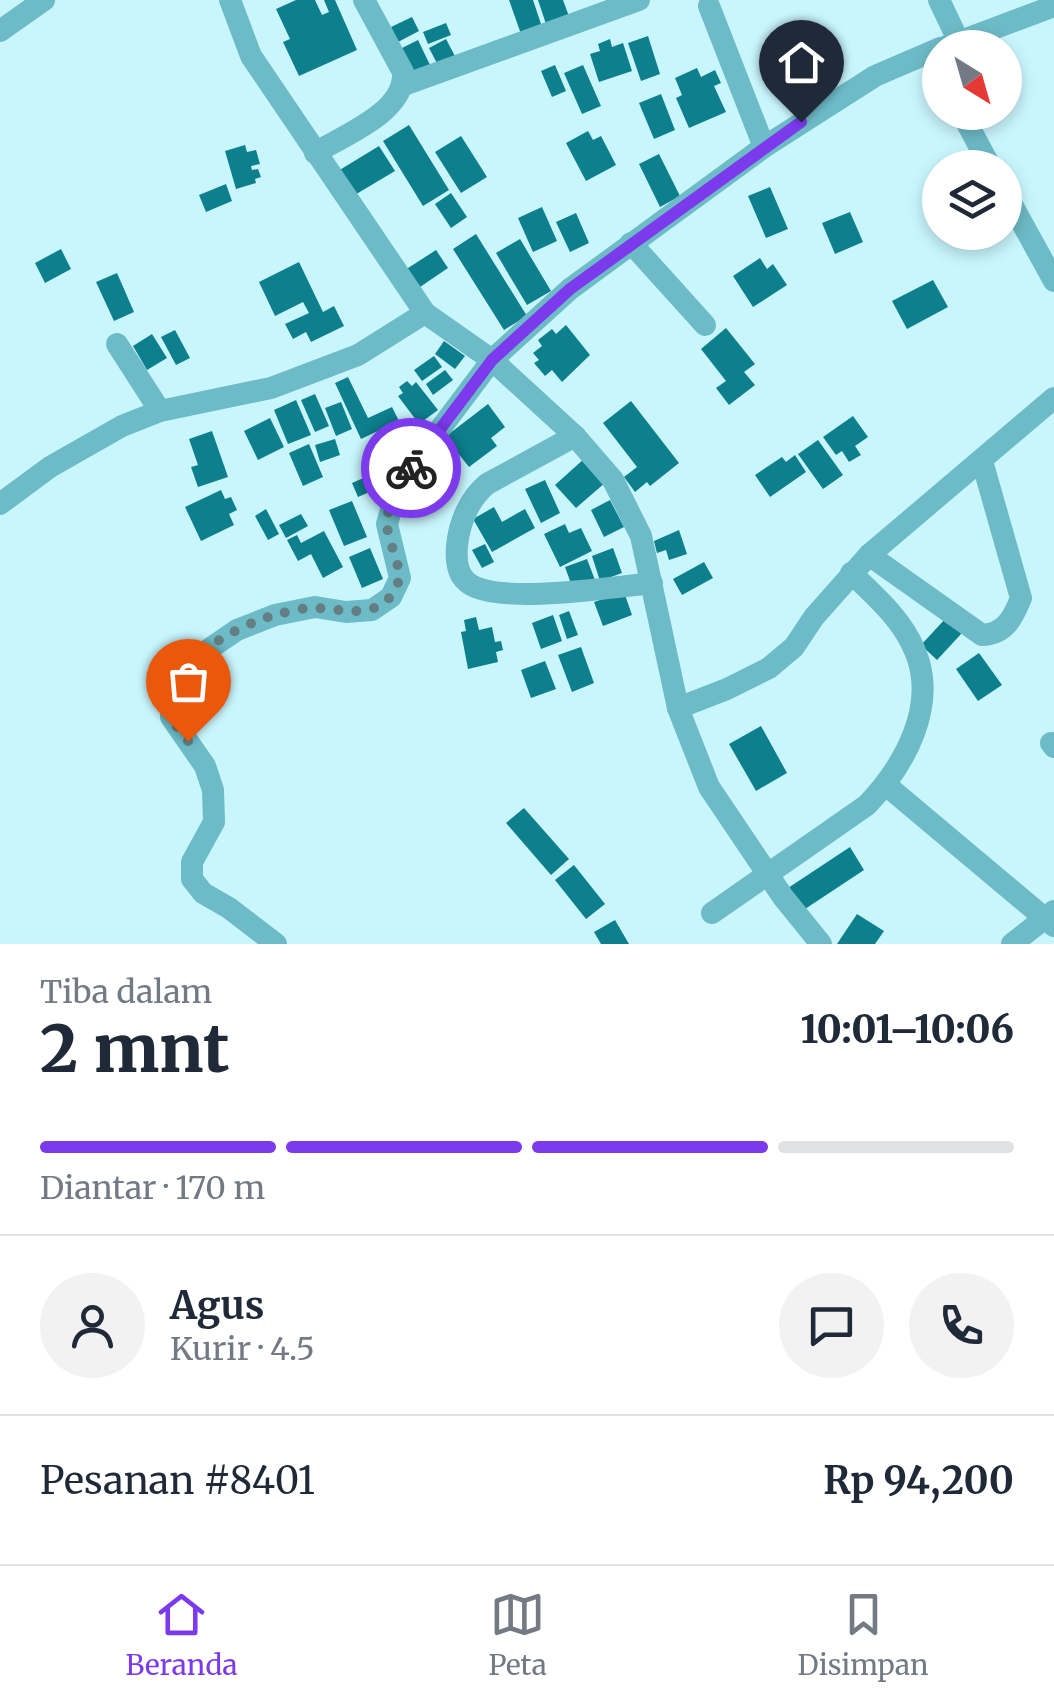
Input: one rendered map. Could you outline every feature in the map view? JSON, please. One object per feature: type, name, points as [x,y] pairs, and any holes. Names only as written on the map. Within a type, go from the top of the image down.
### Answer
[{"type":"street","points":[[0,30],[44,0]]},
{"type":"street","points":[[230,0],[251,56],[425,313],[492,360],[575,436],[613,480],[641,536],[678,708],[709,787],[822,944]]},
{"type":"street","points":[[364,0],[403,72],[404,85]]},
{"type":"street","points":[[315,153],[381,112],[404,85],[639,0]]},
{"type":"street","points":[[938,0],[941,30]]},
{"type":"street","points":[[714,2],[764,147]]},
{"type":"street","points":[[988,30],[1054,6]]},
{"type":"street","points":[[276,944],[192,880],[192,862],[214,822],[214,790],[205,766],[170,717],[172,687],[190,662],[237,630],[275,615],[315,607],[346,612],[372,610],[392,597],[400,578],[387,524],[398,485],[492,360],[570,289],[764,147],[875,76],[922,56]]},
{"type":"street","points":[[1022,223],[1054,281]]},
{"type":"street","points":[[631,243],[704,325]]},
{"type":"street","points":[[0,504],[90,442],[160,411],[222,400],[290,381],[358,355],[425,313]]},
{"type":"street","points":[[116,344],[160,411]]},
{"type":"street","points":[[678,708],[727,690],[768,668],[794,647],[869,555],[1054,398]]},
{"type":"street","points":[[575,436],[475,494],[457,544],[457,566],[466,582],[482,589],[528,595],[652,583]]},
{"type":"street","points":[[869,555],[982,635],[996,634],[1004,628],[1021,598],[982,461]]},
{"type":"street","points":[[712,914],[868,805],[886,785],[921,714],[924,686],[915,650],[887,608],[851,573]]},
{"type":"street","points":[[886,785],[1052,918],[1012,944]]},
{"type":"building","points":[[296,0],[315,0],[322,15],[329,12],[324,0],[335,0],[357,50],[299,76],[283,42],[290,39],[276,9]]},
{"type":"building","points":[[509,0],[533,0],[542,27],[521,34]]},
{"type":"building","points":[[538,0],[563,0],[570,19],[547,27]]},
{"type":"building","points":[[412,17],[419,31],[398,42],[391,27]]},
{"type":"building","points":[[446,23],[451,35],[428,44],[423,32]]},
{"type":"building","points":[[648,36],[660,74],[641,81],[628,43]]},
{"type":"building","points":[[446,39],[457,60],[440,69],[429,48]]},
{"type":"building","points":[[610,39],[612,47],[623,43],[632,71],[599,82],[590,54],[600,51],[598,44]]},
{"type":"building","points":[[418,40],[430,65],[410,75],[398,50]]},
{"type":"building","points":[[555,65],[566,91],[552,97],[541,71]]},
{"type":"building","points":[[583,65],[601,106],[582,114],[564,73]]},
{"type":"building","points":[[697,68],[701,77],[715,70],[721,83],[714,86],[726,112],[689,128],[676,98],[682,95],[675,78]]},
{"type":"building","points":[[661,94],[675,130],[654,139],[639,103]]},
{"type":"building","points":[[409,125],[449,190],[423,206],[383,141]]},
{"type":"building","points":[[588,131],[593,140],[601,136],[616,165],[586,181],[566,143]]},
{"type":"building","points":[[461,136],[487,177],[461,193],[435,152]]},
{"type":"building","points":[[245,145],[247,152],[256,150],[260,164],[251,166],[252,170],[258,169],[261,177],[255,179],[256,183],[236,189],[225,151]]},
{"type":"building","points":[[379,146],[395,171],[353,196],[338,171]]},
{"type":"building","points":[[659,154],[680,196],[660,207],[639,164]]},
{"type":"building","points":[[226,184],[232,201],[206,212],[199,195]]},
{"type":"building","points":[[770,187],[788,229],[766,238],[748,196]]},
{"type":"building","points":[[451,193],[467,217],[451,228],[435,204]]},
{"type":"building","points":[[542,207],[557,241],[533,252],[518,218]]},
{"type":"building","points":[[850,212],[863,242],[835,254],[822,223]]},
{"type":"building","points":[[576,213],[589,243],[570,252],[556,222]]},
{"type":"building","points":[[476,234],[527,316],[504,330],[453,249]]},
{"type":"building","points":[[520,239],[551,291],[527,305],[496,253]]},
{"type":"building","points":[[61,249],[71,269],[45,283],[35,263]]},
{"type":"building","points":[[436,250],[448,268],[417,289],[405,270]]},
{"type":"building","points":[[760,258],[767,269],[773,264],[787,285],[753,307],[733,276]]},
{"type":"building","points":[[299,262],[323,312],[334,306],[344,326],[311,342],[306,332],[293,339],[285,324],[309,313],[303,302],[275,316],[259,282]]},
{"type":"building","points":[[117,273],[134,312],[114,321],[96,282]]},
{"type":"building","points":[[933,280],[948,307],[907,329],[892,301]]},
{"type":"building","points":[[566,325],[590,355],[562,382],[552,370],[545,376],[534,363],[539,360],[533,353],[542,346],[538,340],[552,329],[556,334]]},
{"type":"building","points":[[726,328],[755,364],[744,372],[755,385],[729,405],[716,388],[726,381],[701,349]]},
{"type":"building","points":[[175,330],[190,358],[176,365],[161,337]]},
{"type":"building","points":[[152,334],[167,358],[147,370],[133,346]]},
{"type":"building","points":[[444,341],[465,356],[455,369],[435,354]]},
{"type":"building","points":[[434,356],[442,367],[422,381],[414,370]]},
{"type":"building","points":[[445,370],[453,380],[433,395],[426,384]]},
{"type":"building","points":[[348,377],[368,418],[392,407],[399,421],[361,439],[335,383]]},
{"type":"building","points":[[407,381],[412,386],[416,382],[438,410],[419,424],[398,396],[403,393],[399,387]]},
{"type":"building","points":[[315,394],[329,426],[315,432],[301,400]]},
{"type":"building","points":[[296,400],[311,435],[288,444],[274,410]]},
{"type":"building","points":[[631,401],[679,463],[650,486],[647,482],[635,492],[624,477],[637,467],[603,423]]},
{"type":"building","points":[[341,402],[352,429],[336,436],[325,408]]},
{"type":"building","points":[[488,404],[505,427],[491,438],[497,446],[469,467],[445,437]]},
{"type":"building","points":[[853,416],[868,437],[855,446],[861,455],[849,462],[842,451],[836,455],[823,437]]},
{"type":"building","points":[[270,418],[284,447],[258,460],[244,431]]},
{"type":"building","points":[[212,431],[228,477],[198,487],[191,467],[198,465],[189,439]]},
{"type":"building","points":[[412,434],[424,449],[393,475],[374,451],[388,439],[395,447]]},
{"type":"building","points":[[335,439],[340,455],[320,462],[315,445]]},
{"type":"building","points":[[818,440],[843,475],[823,489],[798,454]]},
{"type":"building","points":[[309,444],[323,477],[303,486],[289,453]]},
{"type":"building","points":[[795,455],[806,472],[770,497],[755,475],[782,457],[786,462]]},
{"type":"building","points":[[585,458],[606,482],[576,508],[555,485]]},
{"type":"building","points":[[384,469],[390,483],[358,497],[352,483]]},
{"type":"building","points":[[417,477],[434,500],[420,511],[403,487]]},
{"type":"building","points":[[545,480],[560,513],[541,523],[525,489]]},
{"type":"building","points":[[221,490],[225,499],[231,497],[237,510],[229,514],[234,525],[201,541],[185,507]]},
{"type":"building","points":[[610,500],[624,527],[604,537],[591,510]]},
{"type":"building","points":[[352,501],[367,537],[344,546],[329,510]]},
{"type":"building","points":[[494,507],[502,522],[525,509],[535,528],[492,552],[473,519]]},
{"type":"building","points":[[266,509],[279,534],[268,540],[255,516]]},
{"type":"building","points":[[301,514],[308,526],[286,538],[279,525]]},
{"type":"building","points":[[565,524],[569,533],[581,528],[592,551],[560,567],[544,534]]},
{"type":"building","points":[[679,530],[687,554],[669,560],[666,550],[657,553],[654,541]]},
{"type":"building","points":[[324,531],[343,567],[323,578],[311,554],[298,561],[287,540],[297,535],[301,543]]},
{"type":"building","points":[[485,544],[494,562],[482,568],[472,550]]},
{"type":"building","points":[[370,548],[383,579],[362,588],[349,557]]},
{"type":"building","points":[[613,548],[622,573],[600,581],[592,556]]},
{"type":"building","points":[[587,559],[595,580],[573,589],[565,567]]},
{"type":"building","points":[[704,562],[713,578],[682,595],[673,579]]},
{"type":"building","points":[[624,592],[632,615],[603,626],[594,602]]},
{"type":"building","points":[[569,611],[578,635],[567,639],[559,615]]},
{"type":"building","points":[[553,615],[562,641],[541,649],[532,623]]},
{"type":"building","points":[[476,617],[479,630],[492,627],[495,642],[501,641],[503,650],[496,652],[498,662],[468,669],[461,632],[466,631],[464,620]]},
{"type":"building","points":[[946,618],[962,633],[937,660],[921,645]]},
{"type":"building","points":[[581,647],[594,683],[572,692],[558,655]]},
{"type":"building","points":[[979,653],[1002,685],[978,701],[956,669]]},
{"type":"building","points":[[545,661],[556,689],[531,698],[521,670]]},
{"type":"building","points":[[761,726],[787,773],[756,791],[729,744]]},
{"type":"building","points":[[524,808],[569,859],[551,875],[506,823]]},
{"type":"building","points":[[850,847],[864,870],[802,911],[788,888]]},
{"type":"building","points":[[574,865],[605,904],[586,919],[555,880]]},
{"type":"building","points":[[857,914],[884,931],[875,944],[837,944]]},
{"type":"building","points":[[615,920],[629,944],[601,944],[594,932]]},
{"type":"way so far","points":[[188,741],[170,717],[172,687],[190,662],[213,645],[237,630],[275,615],[315,607],[346,612],[372,610],[392,597],[400,578],[387,524],[398,485],[411,468]]},
{"type":"route","points":[[411,468],[492,360],[570,289],[801,122]]}]
